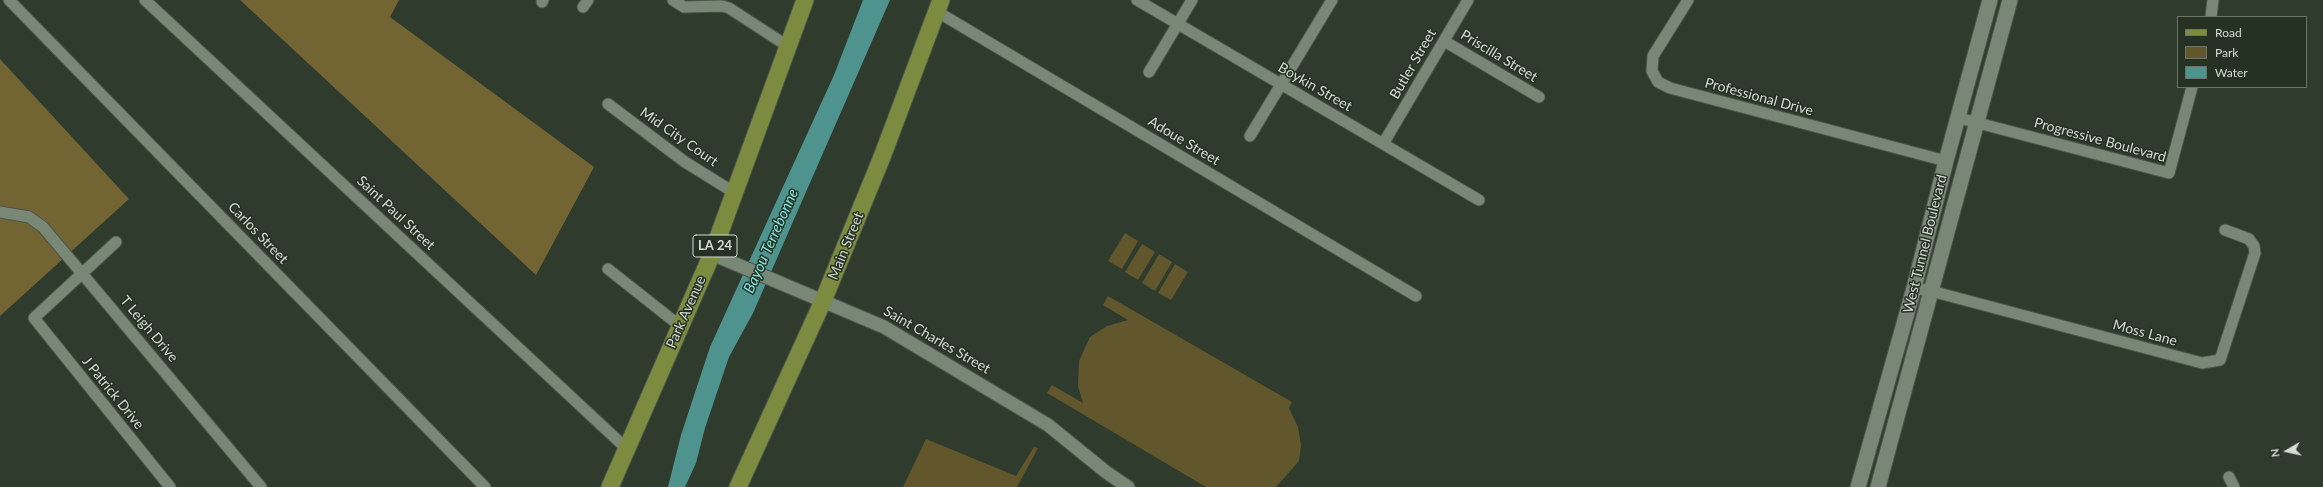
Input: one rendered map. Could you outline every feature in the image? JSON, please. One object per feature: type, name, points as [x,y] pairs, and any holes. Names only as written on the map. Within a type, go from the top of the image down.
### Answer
[{"type":"main road","name":"Park Avenue","points":[[610,487],[712,254],[805,0]]},
{"type":"main road","name":"West Tunnel Boulevard","points":[[1858,487],[1914,288],[1946,161],[1959,118],[1990,0]]},
{"type":"main road","name":"West Tunnel Boulevard","points":[[1878,487],[2010,0]]},
{"type":"main road","name":"Main Street","points":[[738,487],[823,301],[882,157],[939,6]]},
{"type":"street","name":"Carlos Street","points":[[9,0],[484,487]]},
{"type":"street","name":"Saint Paul Street","points":[[145,0],[627,449]]},
{"type":"street","points":[[673,0],[684,7],[722,6],[729,8],[788,47]]},
{"type":"street","name":"Boykin Street","points":[[1137,0],[1479,200]]},
{"type":"street","points":[[1149,72],[1192,0]]},
{"type":"street","points":[[1250,136],[1332,0]]},
{"type":"street","name":"Butler Street","points":[[1383,144],[1468,0]]},
{"type":"street","name":"Professional Drive","points":[[1688,0],[1653,56],[1652,71],[1658,82],[1670,88],[1946,161]]},
{"type":"street","points":[[2211,16],[2213,0]]},
{"type":"street","name":"Adoue Street","points":[[939,6],[1416,296]]},
{"type":"street","name":"Priscilla Street","points":[[1444,41],[1539,97]]},
{"type":"street","name":"Progressive Boulevard","points":[[1959,118],[2169,174],[2192,88]]},
{"type":"street","name":"Mid City Court","points":[[608,104],[685,162],[735,193]]},
{"type":"street","name":"T Leigh Drive","points":[[0,212],[29,217],[38,224],[82,273],[261,487]]},
{"type":"street","name":"Moss Lane","points":[[1914,288],[1931,291],[2202,363],[2220,360],[2255,253],[2254,246],[2248,238],[2225,230]]},
{"type":"street","points":[[82,273],[116,242]]},
{"type":"street","name":"Saint Charles Street","points":[[712,254],[884,327],[971,377],[1048,425],[1128,487]]},
{"type":"street","points":[[608,269],[680,326]]},
{"type":"street","name":"J Patrick Drive","points":[[82,273],[34,318],[170,487]]},
{"type":"green space","points":[[1125,233],[1138,241],[1122,269],[1108,261]]},
{"type":"green space","points":[[1142,244],[1155,252],[1138,280],[1125,272]]},
{"type":"green space","points":[[1159,254],[1172,262],[1155,291],[1142,283]]},
{"type":"green space","points":[[1175,264],[1188,272],[1171,300],[1158,293]]},
{"type":"green space","points":[[1108,296],[1292,402],[1289,408],[1298,427],[1301,445],[1299,461],[1276,487],[1206,487],[1047,393],[1052,385],[1083,403],[1078,386],[1079,361],[1090,337],[1107,326],[1128,320],[1103,305]]},
{"type":"green space","points":[[926,439],[1016,476],[1034,447],[1038,448],[1017,487],[903,487]]},
{"type":"shaded area","points":[[240,0],[399,0],[390,17],[594,167],[536,275]]},
{"type":"shaded area","points":[[0,59],[129,199],[0,316]]},
{"type":"water","name":"Bayou Terrebonne","points":[[863,0],[890,0],[753,313],[729,357],[705,428],[696,463],[685,487],[668,487],[681,435],[710,347],[834,75]]}]
